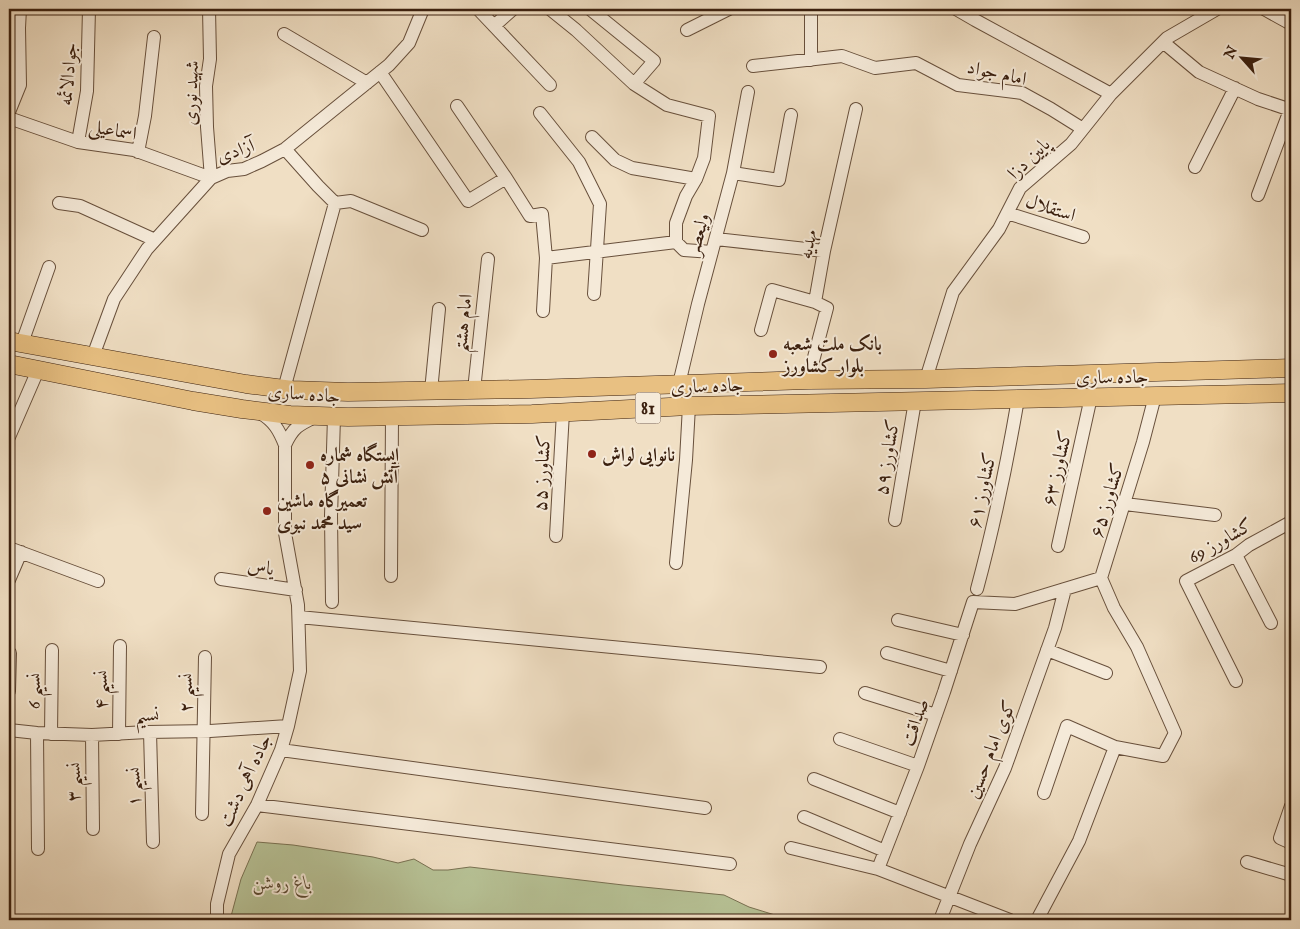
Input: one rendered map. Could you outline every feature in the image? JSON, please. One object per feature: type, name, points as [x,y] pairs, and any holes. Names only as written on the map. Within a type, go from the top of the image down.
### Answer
[{"type":"highway","name":"جاده ساری","points":[[16,342],[236,383],[284,389],[348,392],[808,380],[926,379],[1291,368]]},
{"type":"highway","name":"جاده ساری","points":[[9,364],[256,411],[334,417],[563,412],[689,406],[1291,393]]},
{"type":"street","points":[[9,112],[20,85],[14,25],[20,9]]},
{"type":"street","name":"جوادالائمه","points":[[78,142],[87,91],[89,9]]},
{"type":"street","name":"شهید نوری","points":[[209,9],[210,59],[206,86],[211,178]]},
{"type":"street","name":"آزادی","points":[[93,356],[114,299],[147,249],[211,178],[227,170],[244,169],[285,149],[389,65],[409,43],[423,9]]},
{"type":"street","points":[[478,9],[550,85]]},
{"type":"street","points":[[494,26],[513,9]]},
{"type":"street","points":[[550,9],[576,30],[634,84],[667,105],[709,116],[704,158],[676,223],[676,242],[684,250],[712,252]]},
{"type":"street","points":[[590,9],[654,61],[634,84]]},
{"type":"street","points":[[687,30],[729,9]]},
{"type":"street","points":[[811,9],[811,60]]},
{"type":"street","points":[[956,9],[976,14],[1110,94]]},
{"type":"street","name":"پایین دزا","points":[[926,379],[952,292],[999,229],[1020,188],[1071,144],[1110,94],[1167,38],[1217,9]]},
{"type":"street","points":[[1264,9],[1291,24]]},
{"type":"street","points":[[284,34],[367,83]]},
{"type":"street","points":[[138,152],[145,116],[154,37]]},
{"type":"street","points":[[1163,42],[1198,72],[1291,110],[1258,195]]},
{"type":"street","name":"امام جواد","points":[[753,66],[842,56],[875,68],[916,63],[958,85],[1022,93],[1083,129]]},
{"type":"street","points":[[380,72],[468,201],[506,178]]},
{"type":"street","points":[[1195,167],[1235,88]]},
{"type":"street","name":"ولیعصر","points":[[679,384],[733,173],[748,92]]},
{"type":"street","points":[[458,106],[530,216],[542,214],[546,258],[543,311]]},
{"type":"street","name":"مهدیه","points":[[815,302],[824,251],[856,109]]},
{"type":"street","points":[[540,113],[579,162],[600,204],[594,294]]},
{"type":"street","points":[[733,173],[779,180],[791,115]]},
{"type":"street","name":"اسماعیلی","points":[[9,118],[78,142],[134,150],[211,178]]},
{"type":"street","points":[[592,138],[615,160],[632,168],[696,178]]},
{"type":"street","points":[[285,149],[336,203]]},
{"type":"street","points":[[336,203],[351,201],[422,230]]},
{"type":"street","points":[[59,203],[80,206],[155,240]]},
{"type":"street","points":[[284,389],[336,203]]},
{"type":"street","name":"استقلال","points":[[1007,213],[1082,237]]},
{"type":"street","points":[[716,239],[824,251]]},
{"type":"street","points":[[546,258],[676,242]]},
{"type":"street","name":"امام هشتم","points":[[474,390],[488,259]]},
{"type":"street","points":[[16,342],[49,267]]},
{"type":"street","points":[[761,330],[772,290],[815,302],[827,308],[808,380]]},
{"type":"street","points":[[431,391],[438,309]]},
{"type":"street","points":[[9,438],[38,370]]},
{"type":"street","name":"کشاورز ۶۵","points":[[1101,578],[1156,396]]},
{"type":"street","name":"کشاورز ۶۳","points":[[1058,546],[1091,397]]},
{"type":"street","name":"کشاورز ۶۱","points":[[977,589],[998,505],[1018,399]]},
{"type":"street","name":"کشاورز ۵۹","points":[[895,520],[914,401]]},
{"type":"street","points":[[676,563],[689,406]]},
{"type":"street","points":[[256,411],[270,418],[280,431],[285,445]]},
{"type":"street","name":"کشاورز ۵۵","points":[[556,536],[563,412]]},
{"type":"street","points":[[285,445],[291,432],[316,416]]},
{"type":"street","points":[[392,416],[392,576]]},
{"type":"street","points":[[332,602],[330,516],[334,417]]},
{"type":"street","name":"جاده آهی دشت","points":[[217,920],[217,904],[229,854],[257,805],[281,750],[300,670],[298,605],[285,533],[285,445]]},
{"type":"street","points":[[1124,504],[1215,515]]},
{"type":"street","name":"کشاورز 69","points":[[1236,681],[1186,581],[1236,555],[1291,522]]},
{"type":"street","points":[[9,580],[15,550],[98,581]]},
{"type":"street","points":[[1236,555],[1271,622]]},
{"type":"street","points":[[1044,793],[1067,726],[1114,747],[1163,756],[1175,733],[1137,647],[1114,608],[1101,578],[1065,589]]},
{"type":"street","name":"یاس","points":[[221,579],[296,590]]},
{"type":"street","name":"صداقت","points":[[878,869],[918,766],[974,602],[1015,604],[1065,589]]},
{"type":"street","name":"کوی امام حسین","points":[[940,920],[970,844],[1005,768],[1048,650],[1065,589]]},
{"type":"street","points":[[298,617],[820,667]]},
{"type":"street","points":[[898,620],[963,634]]},
{"type":"street","name":"نسیم ۴","points":[[119,734],[120,646]]},
{"type":"street","name":"نسیم 6","points":[[51,734],[52,650]]},
{"type":"street","points":[[1048,650],[1106,672]]},
{"type":"street","points":[[9,691],[10,653]]},
{"type":"street","points":[[886,653],[951,671]]},
{"type":"street","name":"نسیم ۲","points":[[202,814],[205,657]]},
{"type":"street","points":[[865,693],[936,715]]},
{"type":"street","name":"نسیم","points":[[9,730],[92,735],[288,726]]},
{"type":"street","name":"نسیم ۱","points":[[150,732],[153,842]]},
{"type":"street","points":[[37,733],[38,849]]},
{"type":"street","name":"نسیم ۳","points":[[92,735],[92,829]]},
{"type":"street","points":[[840,739],[918,766]]},
{"type":"street","points":[[1037,920],[1079,841],[1114,747]]},
{"type":"street","points":[[281,750],[705,808]]},
{"type":"street","points":[[814,779],[900,813]]},
{"type":"street","points":[[257,805],[730,864]]},
{"type":"street","points":[[1291,806],[1280,838],[1291,843]]},
{"type":"street","points":[[804,817],[885,851]]},
{"type":"street","points":[[791,848],[878,869],[1010,920]]},
{"type":"street","points":[[1247,862],[1291,875]]},
{"type":"green space","name":"باغ روشن","points":[[257,842],[293,845],[373,857],[398,863],[414,859],[433,870],[470,867],[724,895],[749,907],[791,920],[230,920],[241,879]]},
{"type":"place","name":"بانک ملت شعبه بلوار کشاورز","points":[[773,354]]},
{"type":"place","name":"نانوایی لواش","points":[[592,454]]},
{"type":"place","name":"ایستگاه شماره ۵ آتش نشانی","points":[[310,465]]},
{"type":"place","name":"تعمیرگاه ماشین سید محمد نبوی","points":[[267,511]]}]
